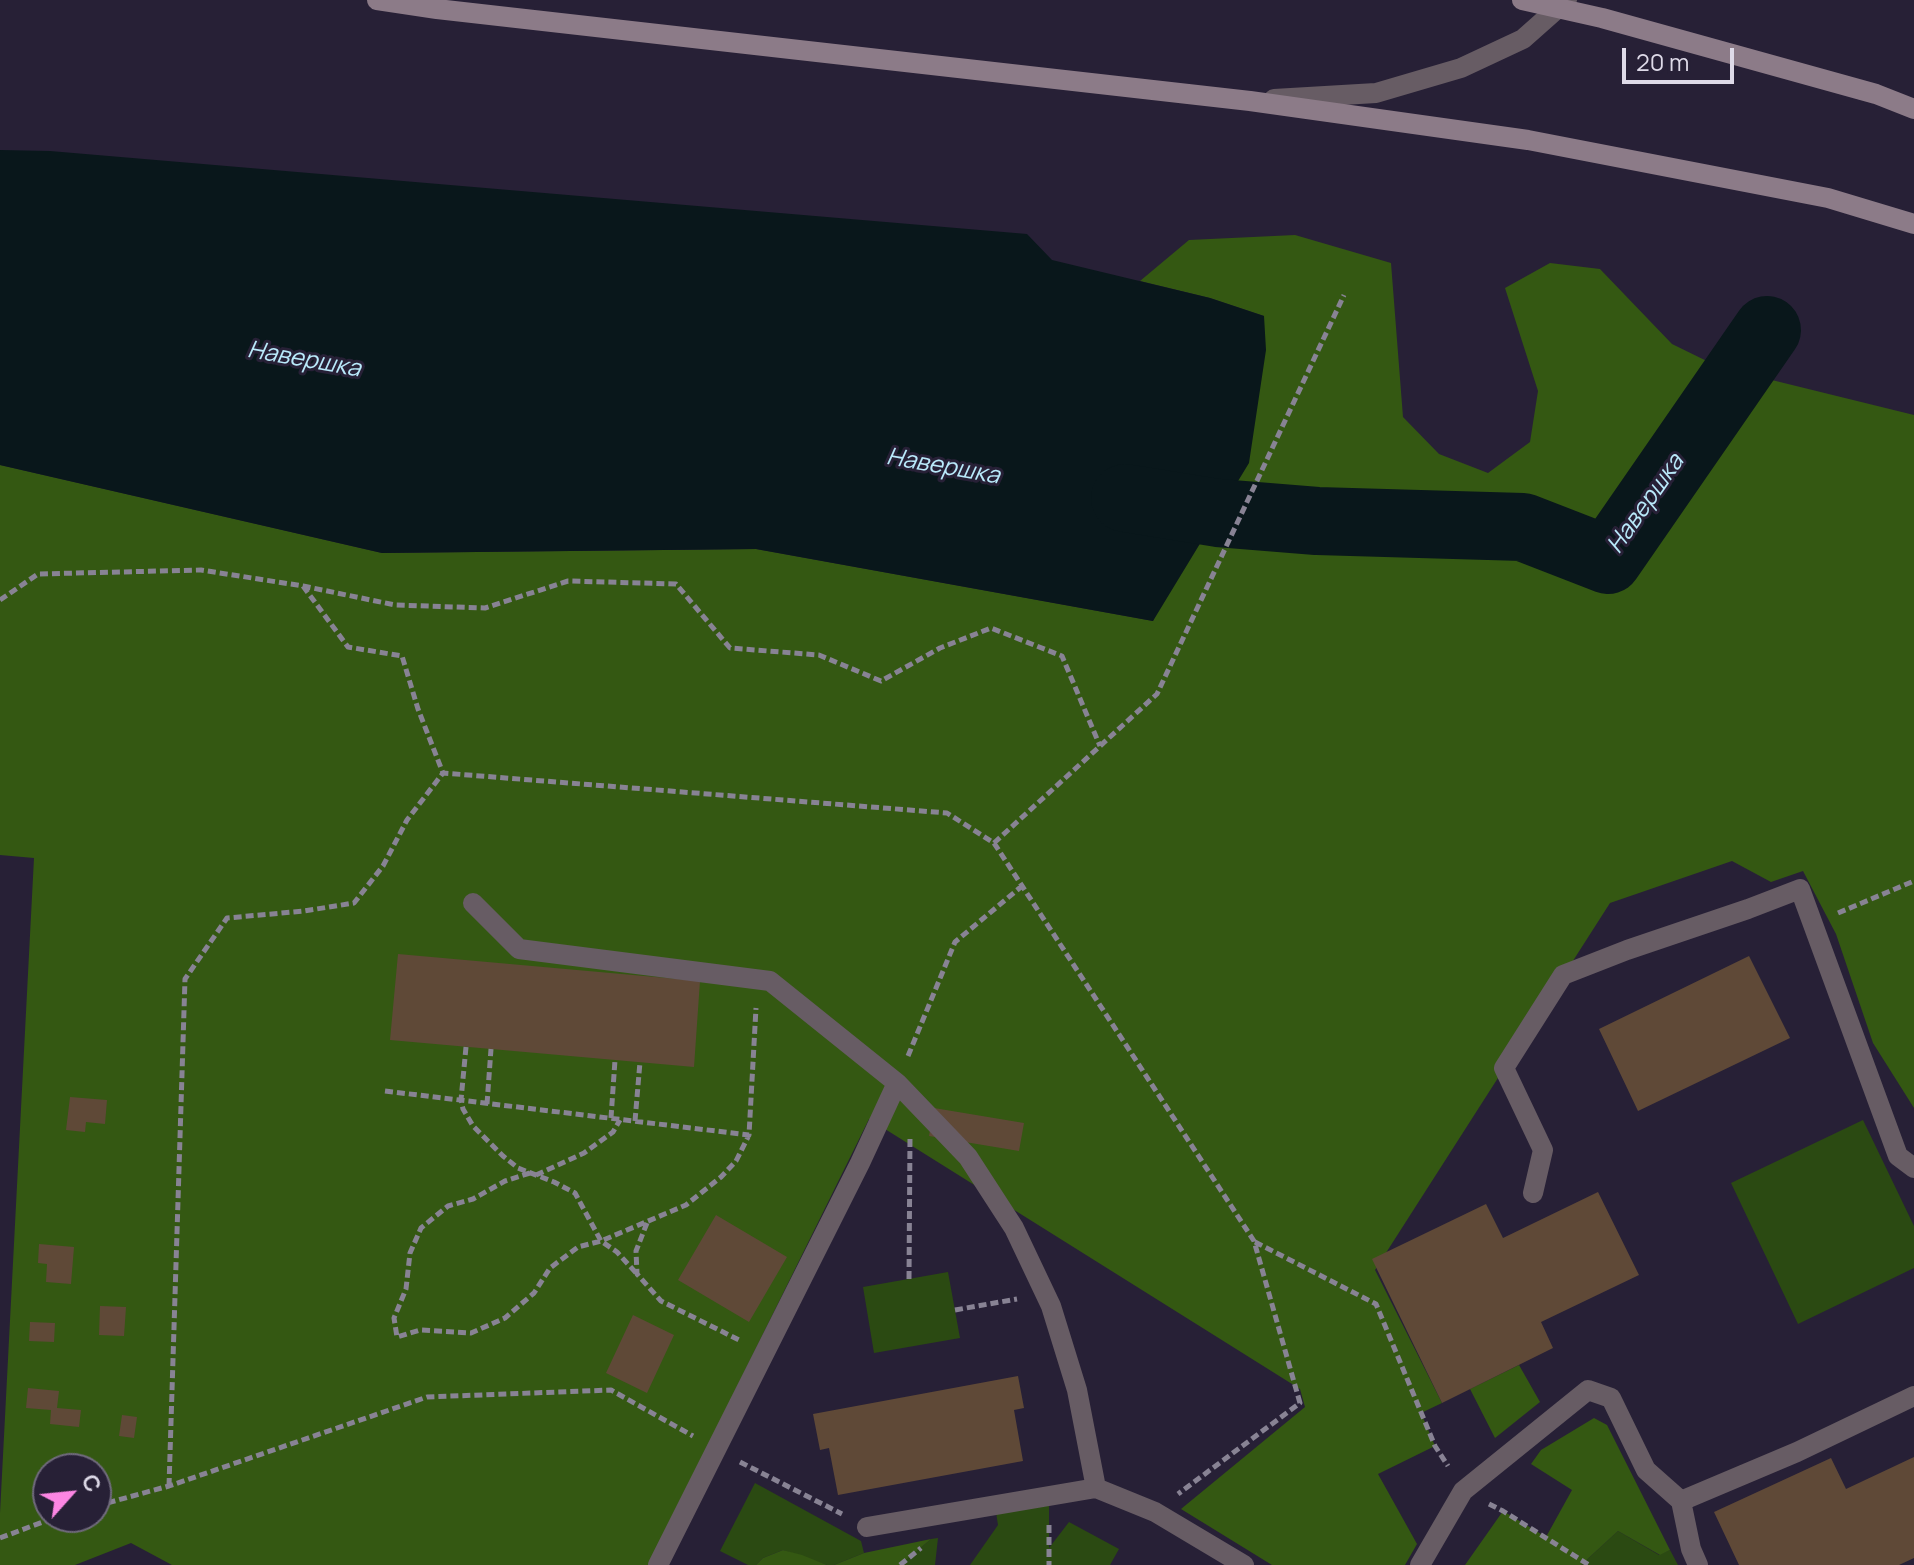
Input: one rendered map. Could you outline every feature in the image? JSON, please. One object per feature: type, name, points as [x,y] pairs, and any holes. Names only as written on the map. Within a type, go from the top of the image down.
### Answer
[{"type":"main road","points":[[377,0],[1250,101],[1528,140],[1828,198],[1914,224]]},
{"type":"main road","points":[[1522,0],[1632,26],[1876,94],[1914,109]]},
{"type":"street","points":[[1250,101],[1376,93],[1461,68],[1523,39],[1567,0]]},
{"type":"street","points":[[1533,1193],[1543,1150],[1504,1068],[1563,975],[1800,889],[1898,1156],[1914,1168]]},
{"type":"street","points":[[473,903],[519,949],[770,981],[903,1089],[968,1157],[1014,1228],[1046,1293],[1077,1390],[1096,1488]]},
{"type":"street","points":[[658,1565],[860,1163],[903,1089]]},
{"type":"street","points":[[1420,1565],[1463,1491],[1588,1390],[1611,1398],[1646,1470],[1681,1501],[1691,1549],[1698,1565]]},
{"type":"street","points":[[1681,1501],[1797,1452],[1914,1396]]},
{"type":"street","points":[[867,1527],[1096,1488],[1155,1512],[1244,1565]]},
{"type":"path","points":[[994,843],[1157,694],[1344,295]]},
{"type":"path","points":[[0,600],[38,574],[201,570],[395,605],[485,608],[568,581],[676,584],[730,648],[819,655],[881,681],[940,648],[991,628],[1062,656],[1100,746]]},
{"type":"path","points":[[303,586],[348,647],[402,656],[418,709],[443,773]]},
{"type":"path","points":[[443,773],[947,813],[994,843],[1254,1241],[1300,1403],[1155,1512]]},
{"type":"path","points":[[169,1486],[185,979],[227,918],[354,903],[383,866],[407,820],[443,773]]},
{"type":"path","points":[[1813,923],[1914,881]]},
{"type":"path","points":[[909,1279],[903,1089],[955,942],[1022,886]]},
{"type":"path","points":[[620,1120],[613,1132],[584,1153],[533,1174],[505,1181],[473,1199],[448,1206],[421,1228],[410,1253],[406,1289],[394,1318],[397,1337],[420,1330],[471,1333],[505,1318],[534,1293],[550,1268],[578,1247],[601,1241],[686,1205],[715,1182],[736,1161],[749,1135],[757,979]]},
{"type":"path","points":[[466,1047],[461,1100],[473,1126],[518,1168],[575,1193],[601,1241],[617,1252],[661,1301],[764,1353]]},
{"type":"path","points":[[487,1104],[491,1049]]},
{"type":"path","points":[[611,1118],[615,1060]]},
{"type":"path","points":[[635,1121],[640,1062]]},
{"type":"path","points":[[385,1091],[749,1135]]},
{"type":"path","points":[[637,1274],[636,1251],[647,1222]]},
{"type":"path","points":[[1254,1241],[1376,1304],[1435,1446],[1463,1491],[1503,1511],[1589,1565]]},
{"type":"path","points":[[955,1310],[1046,1293]]},
{"type":"path","points":[[112,1502],[169,1486],[427,1397],[611,1390],[715,1449],[867,1527]]},
{"type":"path","points":[[1049,1496],[1049,1565]]},
{"type":"path","points":[[0,1538],[32,1526]]},
{"type":"green space","points":[[1295,235],[1391,263],[1403,417],[1439,454],[1488,473],[1530,442],[1538,391],[1505,288],[1550,263],[1600,269],[1672,344],[1719,367],[1914,415],[1914,1108],[1873,1043],[1836,934],[1803,871],[1771,882],[1732,861],[1610,903],[1375,1270],[1442,1403],[1421,1413],[1435,1446],[1378,1474],[1417,1544],[1405,1565],[1272,1565],[1181,1509],[1305,1407],[1300,1389],[869,1119],[649,1565],[172,1565],[131,1543],[75,1565],[0,1565],[0,1513],[34,858],[0,855],[0,465],[382,553],[756,549],[1153,621],[1264,316],[1210,298],[1140,281],[1189,240]]},
{"type":"green space","points":[[1863,1120],[1914,1226],[1914,1268],[1798,1324],[1731,1183]]},
{"type":"green space","points":[[948,1272],[960,1338],[874,1353],[863,1287]]},
{"type":"green space","points":[[1519,1365],[1540,1402],[1495,1438],[1470,1389]]},
{"type":"green space","points":[[1594,1418],[1607,1425],[1670,1550],[1660,1555],[1618,1531],[1581,1565],[1465,1565],[1503,1511],[1546,1537],[1572,1490],[1531,1464],[1541,1450]]},
{"type":"green space","points":[[755,1483],[861,1541],[864,1553],[827,1565],[783,1550],[763,1558],[756,1565],[748,1565],[720,1551]]},
{"type":"green space","points":[[1049,1496],[1049,1548],[1069,1522],[1119,1549],[1110,1565],[970,1565],[998,1525],[995,1506]]},
{"type":"green space","points":[[1618,1531],[1659,1555],[1670,1550],[1678,1565],[1581,1565]]},
{"type":"green space","points":[[938,1538],[935,1565],[900,1565],[931,1539]]},
{"type":"green space","points":[[931,1539],[900,1565],[834,1565],[864,1553]]},
{"type":"green space","points":[[783,1550],[827,1565],[756,1565],[763,1558]]},
{"type":"water","points":[[0,150],[50,151],[1027,234],[1052,260],[1210,298],[1264,316],[1266,350],[1249,463],[1153,621],[756,549],[382,553],[0,465]]},
{"type":"building","points":[[398,954],[700,981],[694,1067],[390,1040]]},
{"type":"building","points":[[1749,956],[1790,1038],[1638,1111],[1599,1029]]},
{"type":"building","points":[[70,1097],[107,1100],[105,1124],[86,1122],[85,1132],[66,1130]]},
{"type":"building","points":[[934,1108],[1024,1123],[1019,1151],[929,1136]]},
{"type":"building","points":[[1598,1192],[1639,1275],[1541,1322],[1553,1348],[1442,1403],[1372,1259],[1486,1204],[1503,1238]]},
{"type":"building","points":[[716,1215],[787,1257],[749,1322],[678,1280]]},
{"type":"building","points":[[39,1244],[74,1247],[71,1284],[46,1282],[47,1264],[38,1263]]},
{"type":"building","points":[[100,1306],[126,1307],[124,1336],[99,1335]]},
{"type":"building","points":[[633,1315],[674,1335],[647,1393],[606,1373]]},
{"type":"building","points":[[30,1322],[55,1323],[54,1342],[29,1341]]},
{"type":"building","points":[[1018,1376],[1024,1408],[1014,1410],[1023,1461],[838,1495],[829,1448],[820,1450],[813,1414]]},
{"type":"building","points":[[28,1388],[59,1391],[57,1408],[81,1410],[79,1427],[50,1424],[51,1410],[26,1408]]},
{"type":"building","points":[[122,1415],[137,1417],[134,1438],[119,1436]]},
{"type":"building","points":[[1914,1457],[1914,1558],[1899,1565],[1739,1565],[1714,1512],[1831,1458],[1846,1489]]},
{"type":"waterway","name":"Навершка","points":[[1125,498],[1218,513],[1317,521],[1523,527],[1608,560],[1767,330]]}]
